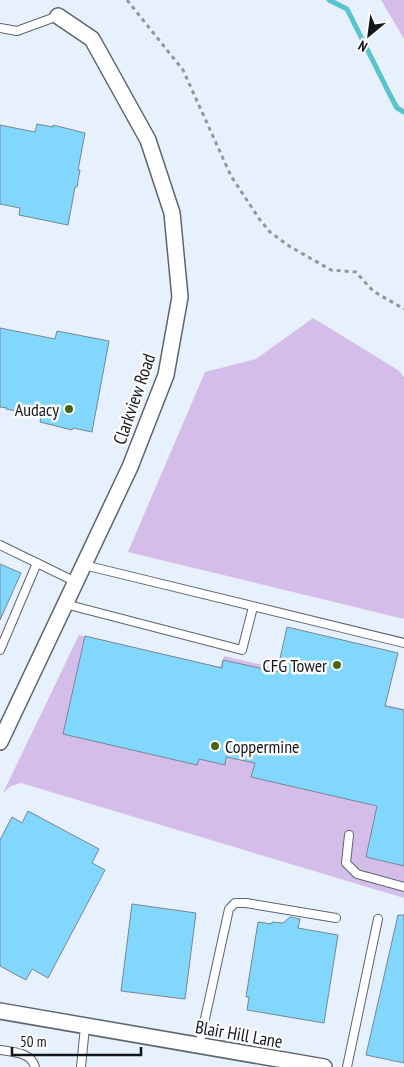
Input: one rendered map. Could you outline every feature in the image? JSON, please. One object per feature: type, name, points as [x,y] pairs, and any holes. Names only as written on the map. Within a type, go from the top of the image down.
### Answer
[{"type":"street","name":"Clarkview Road","points":[[0,742],[130,467],[166,375],[180,297],[172,212],[148,140],[92,39],[58,16]]},
{"type":"street","name":"Blair Hill Lane","points":[[0,1011],[324,1067]]},
{"type":"lane","points":[[0,28],[17,31],[58,16]]},
{"type":"lane","points":[[0,546],[76,582]]},
{"type":"lane","points":[[0,650],[37,563]]},
{"type":"lane","points":[[84,565],[404,643]]},
{"type":"lane","points":[[65,604],[242,650],[253,607]]},
{"type":"lane","points":[[349,835],[346,862],[358,874],[404,887]]},
{"type":"lane","points":[[199,1046],[228,909],[235,903],[246,903],[336,918]]},
{"type":"lane","points":[[347,1067],[378,918]]},
{"type":"lane","points":[[81,1067],[84,1027]]},
{"type":"lane","points":[[0,1050],[23,1054],[34,1063],[35,1067]]},
{"type":"path","points":[[127,0],[183,70],[231,176],[270,232],[289,246],[331,270],[356,272],[373,291],[404,309]]},
{"type":"shaded area","points":[[381,0],[404,0],[404,39]]},
{"type":"shaded area","points":[[313,318],[398,370],[404,377],[404,619],[128,552],[205,372],[256,359]]},
{"type":"shaded area","name":"Coppermine","points":[[79,635],[220,667],[224,656],[276,668],[274,679],[404,709],[404,898],[21,783],[11,786],[3,793]]},
{"type":"building","points":[[37,124],[53,127],[53,125],[85,133],[78,170],[80,170],[77,187],[75,187],[68,225],[19,215],[20,208],[0,204],[0,125],[35,132]]},
{"type":"building","points":[[0,328],[55,339],[57,331],[109,341],[92,432],[73,428],[72,430],[40,422],[41,416],[0,407]]},
{"type":"building","points":[[0,564],[21,573],[0,620]]},
{"type":"building","points":[[287,627],[398,653],[385,706],[404,710],[404,866],[366,857],[377,806],[251,777],[255,763],[226,757],[225,765],[199,759],[197,765],[63,734],[85,636],[222,668],[223,660],[277,672]]},
{"type":"building","points":[[28,811],[99,849],[92,863],[105,870],[48,978],[32,969],[26,980],[0,966],[0,840],[12,817],[22,823]]},
{"type":"building","points":[[132,904],[196,913],[185,999],[121,991]]},
{"type":"building","points":[[398,915],[404,915],[404,1063],[366,1055]]},
{"type":"building","points":[[290,917],[300,919],[298,928],[338,935],[324,1023],[247,1010],[249,997],[246,997],[258,922],[283,923]]},
{"type":"waterway","points":[[329,0],[347,9],[397,108],[404,112]]},
{"type":"place","name":"Audacy","points":[[69,409]]},
{"type":"place","name":"CFG Tower","points":[[337,665]]},
{"type":"place","name":"Coppermine","points":[[215,746]]}]
